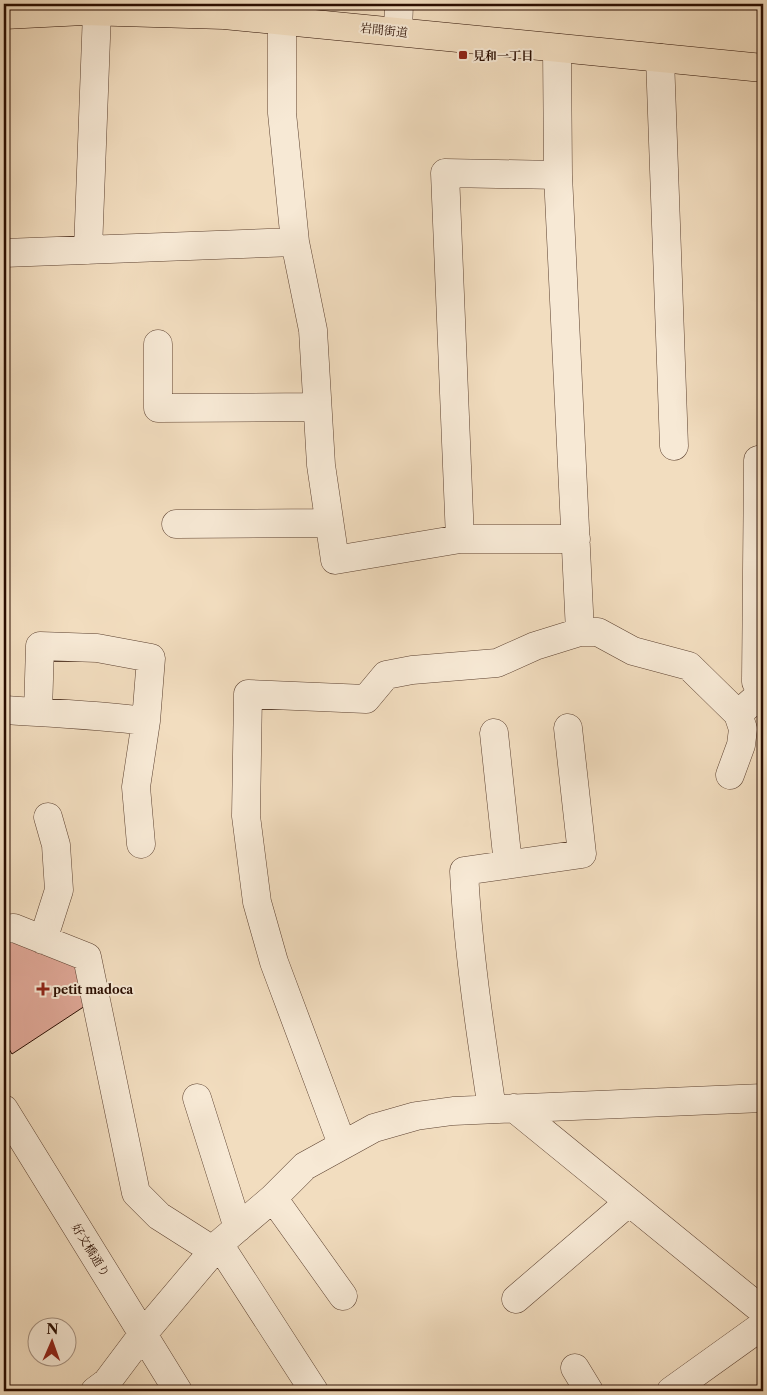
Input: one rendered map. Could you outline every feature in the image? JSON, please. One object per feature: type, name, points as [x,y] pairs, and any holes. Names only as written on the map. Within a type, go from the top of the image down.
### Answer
[{"type":"main road","name":"岩間街道","points":[[4,15],[97,12],[224,14],[763,68]]},
{"type":"street","points":[[398,31],[399,4]]},
{"type":"street","points":[[88,250],[97,12]]},
{"type":"street","points":[[282,19],[282,113],[294,242],[313,330],[316,407],[335,560],[460,539],[576,539]]},
{"type":"street","points":[[557,48],[558,175],[580,632]]},
{"type":"street","points":[[660,58],[674,446]]},
{"type":"street","points":[[460,539],[446,173],[558,175]]},
{"type":"street","points":[[4,253],[294,242]]},
{"type":"street","points":[[158,344],[158,408],[316,407]]},
{"type":"street","points":[[738,714],[762,693],[756,682],[758,460],[763,460]]},
{"type":"street","points":[[176,524],[329,523]]},
{"type":"street","points":[[342,1144],[274,962],[258,902],[246,816],[248,694],[366,699],[386,675],[412,670],[498,663],[534,646],[580,632],[598,632],[633,651],[689,666],[738,714],[742,729],[741,745],[730,775]]},
{"type":"street","points":[[38,712],[40,646],[98,648],[151,658],[146,721],[136,788],[141,844]]},
{"type":"street","points":[[4,710],[100,715],[146,721]]},
{"type":"street","points":[[568,728],[582,854],[464,871],[477,1010],[503,1108],[629,1202],[763,1311]]},
{"type":"street","points":[[494,733],[508,864]]},
{"type":"street","points":[[43,940],[59,890],[56,845],[48,817]]},
{"type":"street","points":[[4,929],[14,928],[87,957],[136,1193],[159,1216],[223,1241]]},
{"type":"street","points":[[197,1098],[223,1241],[314,1391]]},
{"type":"street","points":[[95,1391],[107,1382],[143,1334],[223,1241],[273,1198],[305,1166],[374,1128],[416,1116],[503,1108],[763,1098]]},
{"type":"street","name":"好文橋通り","points":[[4,1109],[178,1391]]},
{"type":"street","points":[[273,1198],[343,1296]]},
{"type":"street","points":[[516,1299],[629,1202]]},
{"type":"street","points":[[672,1391],[763,1324]]},
{"type":"street","points":[[575,1368],[589,1391]]},
{"type":"building","name":"petit madoca","points":[[4,937],[69,957],[79,972],[85,1006],[12,1054],[4,1041]]},
{"type":"place","name":"見和一丁目","points":[[463,55]]},
{"type":"place","name":"petit madoca","points":[[43,989]]}]
